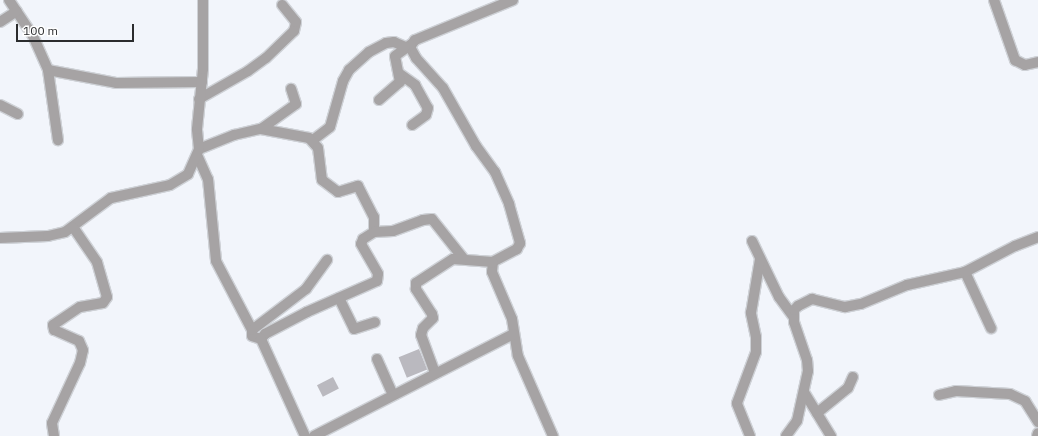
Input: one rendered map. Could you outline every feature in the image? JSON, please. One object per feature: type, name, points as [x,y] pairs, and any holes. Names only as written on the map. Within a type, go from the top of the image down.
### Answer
[{"type":"street","points":[[9,0],[33,36],[48,70],[58,140]]},
{"type":"street","points":[[203,0],[202,82],[197,129],[199,153],[208,179],[216,261],[252,330],[252,336],[261,339],[304,436]]},
{"type":"street","points":[[379,100],[400,82],[400,74],[395,56],[408,46],[513,0]]},
{"type":"street","points":[[994,0],[1015,60],[1025,65],[1038,62]]},
{"type":"street","points":[[199,99],[248,71],[266,58],[294,31],[296,22],[282,5]]},
{"type":"street","points":[[0,22],[17,10]]},
{"type":"street","points":[[313,140],[330,127],[343,81],[349,70],[369,52],[386,43],[394,42],[408,46],[416,58],[446,93],[476,146],[495,172],[509,204],[520,243],[517,249],[493,262],[463,258],[441,264],[416,283],[416,289],[433,318],[423,328],[421,335],[435,373]]},
{"type":"street","points":[[48,70],[116,83],[202,82]]},
{"type":"street","points":[[400,74],[415,85],[428,108],[426,115],[412,125]]},
{"type":"street","points":[[261,129],[293,108],[297,101],[291,89]]},
{"type":"street","points":[[0,106],[18,114]]},
{"type":"street","points":[[0,238],[55,235],[73,227],[111,198],[170,185],[180,180],[199,153],[234,135],[261,129],[275,130],[313,140],[318,148],[322,180],[338,192],[353,186],[360,188],[374,217],[374,232]]},
{"type":"street","points":[[261,339],[265,334],[307,312],[377,281],[378,274],[361,244],[363,239],[374,232],[393,231],[423,220],[432,219],[463,258]]},
{"type":"street","points":[[54,436],[52,422],[80,363],[83,350],[79,341],[56,333],[53,325],[80,307],[103,303],[107,294],[97,262],[73,227]]},
{"type":"street","points":[[794,316],[798,306],[812,299],[845,307],[861,304],[907,285],[965,272],[1015,246],[1038,237]]},
{"type":"street","points":[[752,241],[779,297],[794,316],[807,360],[804,392],[797,421],[786,436]]},
{"type":"street","points":[[750,436],[737,403],[756,352],[756,337],[751,313],[760,259]]},
{"type":"street","points":[[252,330],[306,289],[327,260]]},
{"type":"street","points":[[493,262],[492,272],[512,319],[513,334],[518,356],[553,436]]},
{"type":"street","points":[[965,272],[991,328]]},
{"type":"street","points":[[339,298],[354,329],[375,322]]},
{"type":"street","points":[[314,436],[513,334]]},
{"type":"street","points":[[377,359],[393,395]]},
{"type":"street","points":[[817,413],[848,388],[853,377]]},
{"type":"street","points":[[939,395],[956,391],[1010,394],[1025,402],[1038,422]]},
{"type":"street","points":[[804,392],[831,436]]},
{"type":"building","points":[[419,349],[427,369],[407,378],[399,357]]},
{"type":"building","points":[[333,377],[339,389],[323,397],[317,385]]}]
